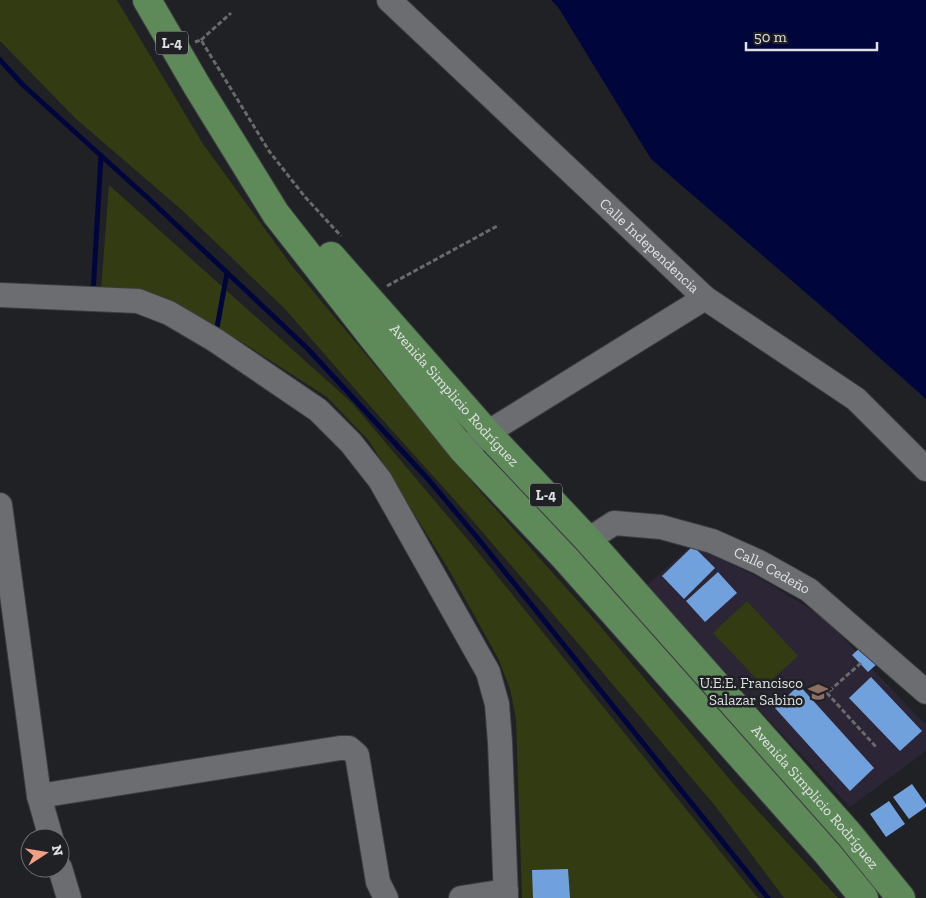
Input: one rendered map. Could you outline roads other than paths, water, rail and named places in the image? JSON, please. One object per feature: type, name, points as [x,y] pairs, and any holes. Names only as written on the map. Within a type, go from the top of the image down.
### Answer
[{"type":"main road","name":"Avenida Simplicio Rodríguez","points":[[147,0],[197,86],[276,214],[463,450],[566,559],[827,853],[864,898]]},
{"type":"main road","name":"Avenida Simplicio Rodríguez","points":[[197,86],[287,207],[487,433],[588,540],[849,834],[901,898]]},
{"type":"street","name":"Calle Independencia","points":[[389,0],[705,298],[856,399],[926,470]]},
{"type":"street","points":[[0,295],[138,301],[169,313],[229,349],[318,410],[351,443],[380,480],[488,672],[497,704],[506,894],[461,898]]},
{"type":"street","points":[[463,450],[487,433],[705,298]]},
{"type":"street","points":[[0,505],[39,796],[48,828]]},
{"type":"street","name":"Calle Cedeño","points":[[588,540],[614,522],[660,527],[712,541],[759,562],[810,590],[926,692]]},
{"type":"street","points":[[39,796],[349,748],[357,755],[378,882],[386,898]]},
{"type":"street","points":[[63,878],[68,898]]},
{"type":"waterway","points":[[0,60],[23,85],[150,200],[307,348],[428,479],[768,898]]},
{"type":"waterway","points":[[93,293],[101,156]]},
{"type":"waterway","points":[[216,333],[227,273]]},
{"type":"place","name":"U.E.E. Francisco Salazar Sabino","points":[[818,692]]}]
